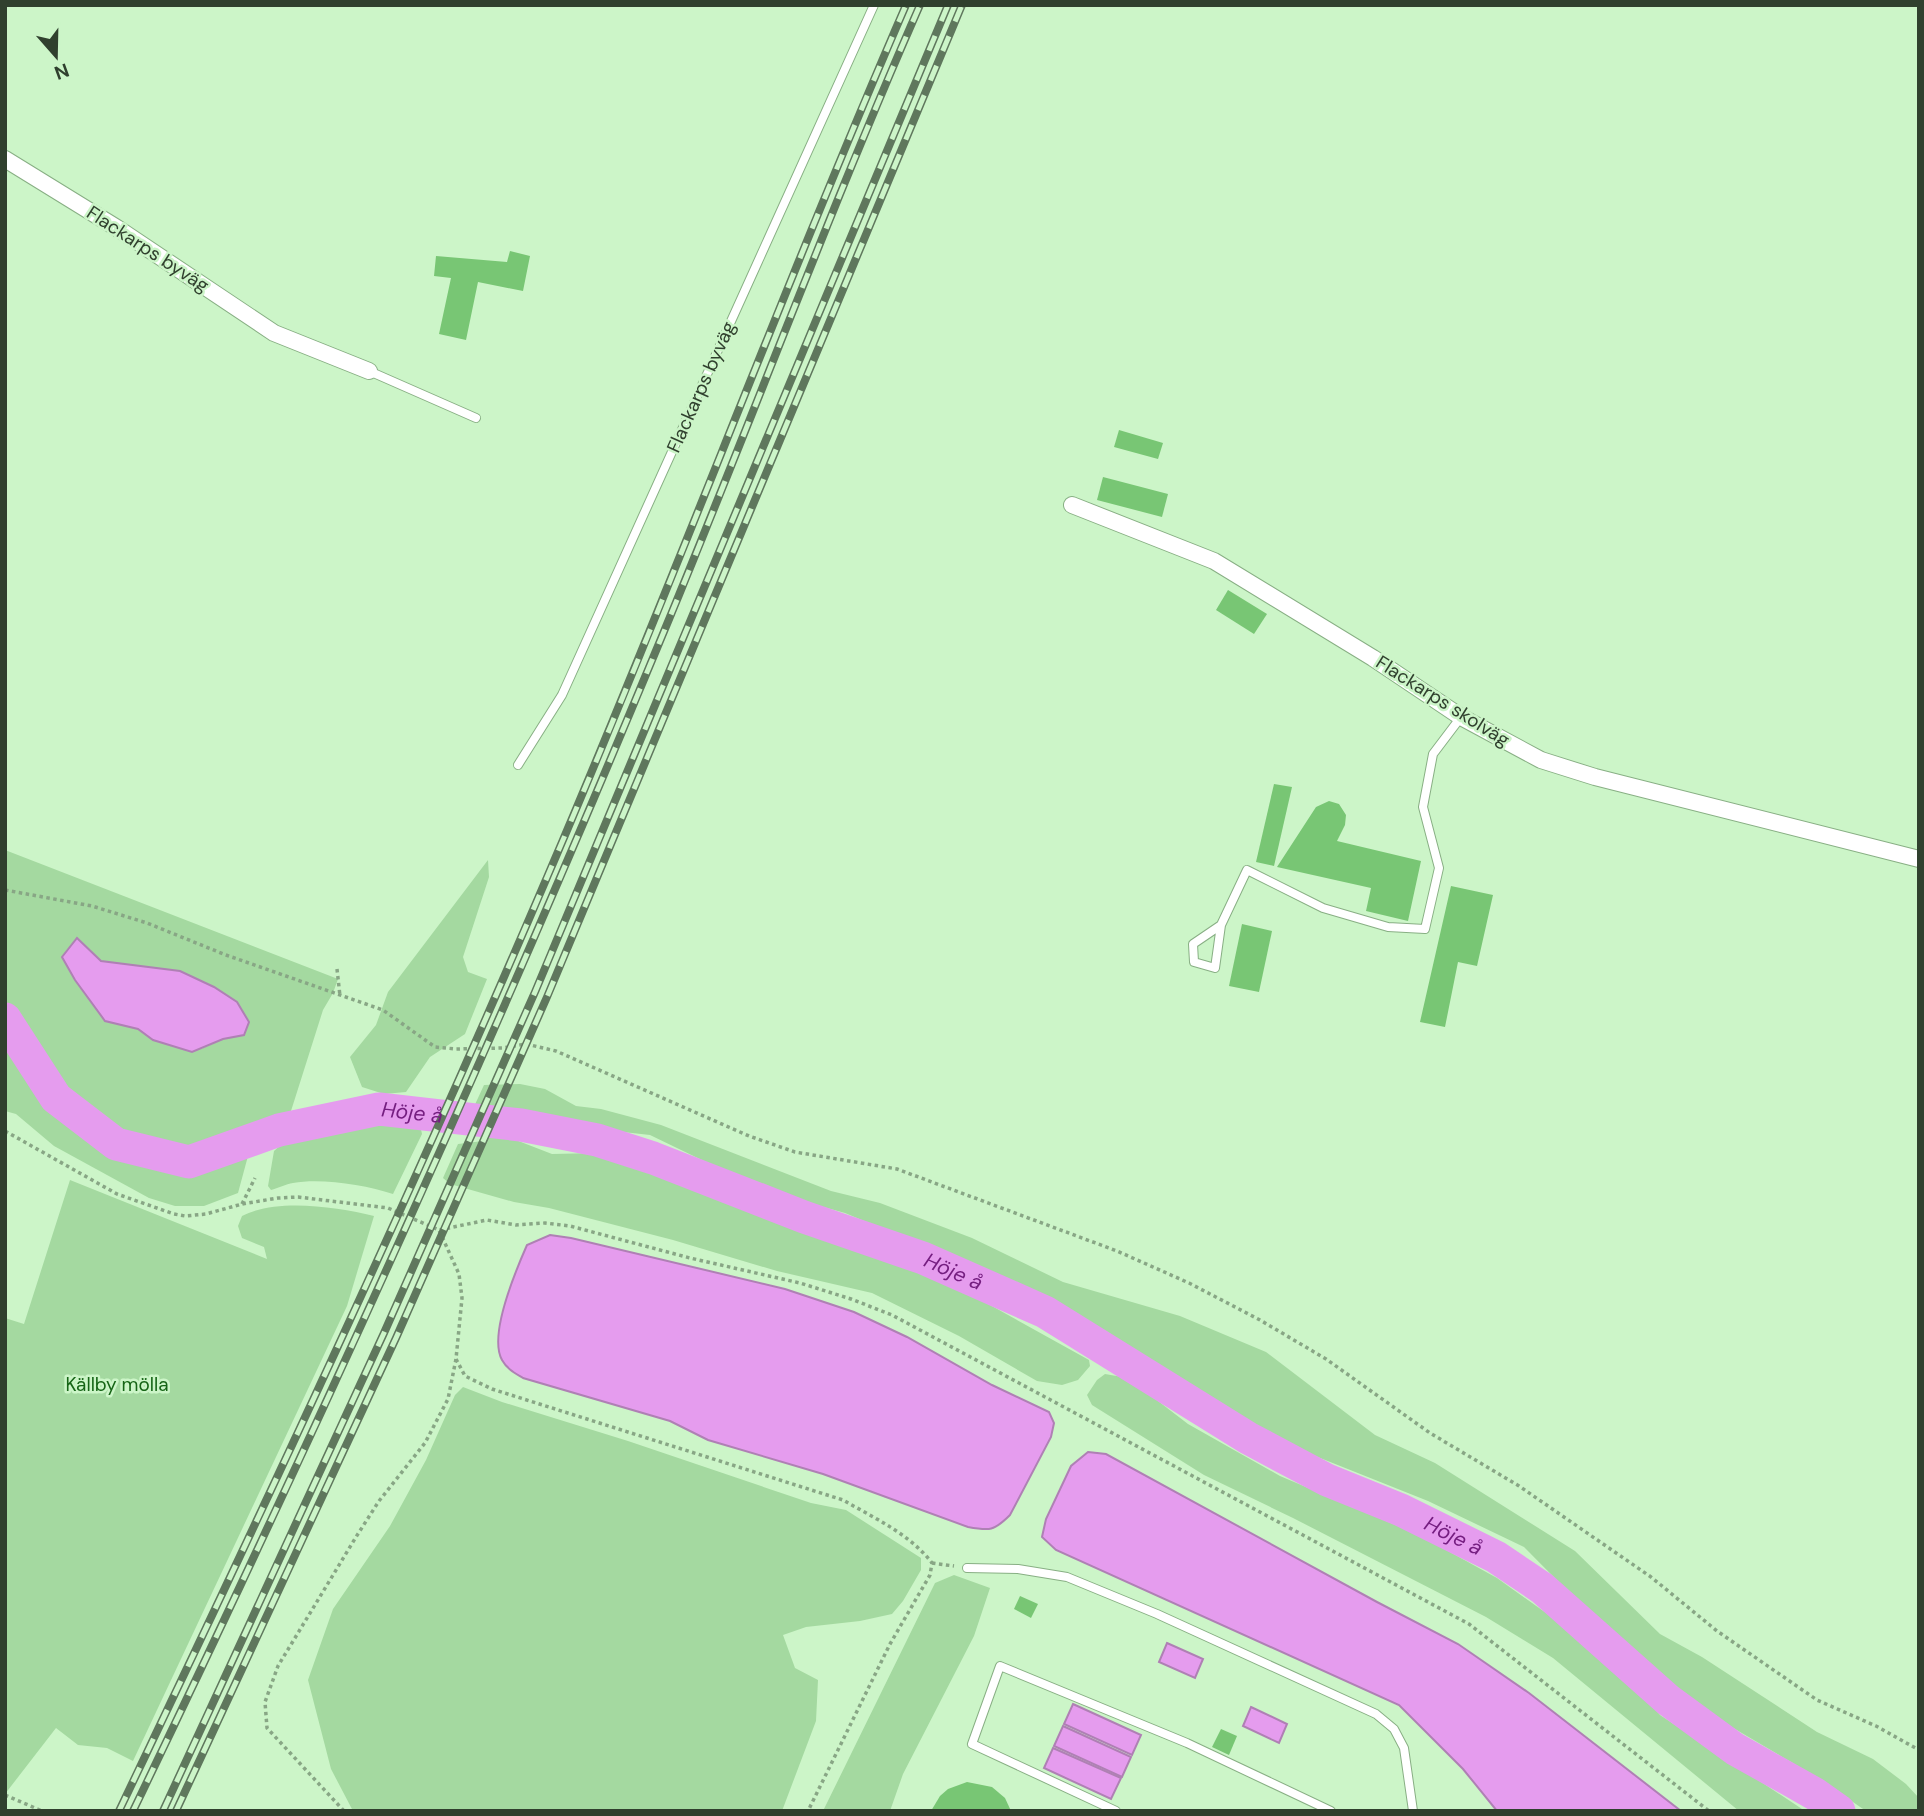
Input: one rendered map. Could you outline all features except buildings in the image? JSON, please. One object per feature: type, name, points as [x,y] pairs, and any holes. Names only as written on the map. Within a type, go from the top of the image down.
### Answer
[{"type":"street","name":"Flackarps byväg","points":[[5,159],[117,228],[274,333],[369,371]]},
{"type":"street","name":"Flackarps skolväg","points":[[1072,505],[1214,561],[1374,657],[1461,717],[1541,760],[1919,859]]},
{"type":"lane","name":"Flackarps byväg","points":[[518,765],[562,695],[874,5]]},
{"type":"lane","points":[[369,371],[477,418]]},
{"type":"lane","points":[[1221,925],[1193,944],[1194,962],[1215,968],[1221,925],[1247,870],[1323,908],[1388,927],[1425,929],[1439,868],[1423,807],[1433,754],[1461,717]]},
{"type":"lane","points":[[967,1568],[1018,1569],[1068,1577],[1157,1614],[1376,1714],[1394,1729],[1404,1748],[1413,1811]]},
{"type":"lane","points":[[1116,1811],[972,1744],[1000,1666],[1187,1743],[1331,1811]]},
{"type":"path","points":[[5,890],[92,906],[147,923],[383,1010],[435,1047],[502,1048],[526,1044],[556,1051],[749,1136],[795,1152],[897,1169],[1117,1251],[1189,1283],[1326,1359],[1419,1425],[1519,1486],[1651,1577],[1717,1631],[1817,1700],[1876,1726],[1919,1750]]},
{"type":"path","points":[[337,969],[340,996]]},
{"type":"path","points":[[5,1131],[117,1194],[150,1207],[185,1216],[278,1198],[298,1198],[388,1208],[439,1230],[487,1220],[516,1225],[545,1223],[570,1226],[690,1258],[800,1283],[892,1315],[1469,1624],[1709,1811]]},
{"type":"path","points":[[242,1204],[255,1178]]},
{"type":"path","points":[[344,1811],[267,1728],[265,1702],[278,1666],[355,1537],[379,1501],[425,1443],[447,1399],[456,1359],[462,1298],[459,1274],[439,1230]]},
{"type":"path","points":[[456,1359],[465,1376],[492,1389],[843,1500],[881,1521],[920,1548],[932,1563],[967,1568]]},
{"type":"path","points":[[808,1811],[891,1644],[930,1575],[932,1563]]},
{"type":"path","points":[[5,1795],[42,1811]]},
{"type":"green space","points":[[5,850],[338,979],[323,1010],[291,1111],[223,1142],[167,1150],[140,1143],[108,1128],[84,1106],[55,1073],[5,1000]],"holes":[[[78,938],[101,961],[180,971],[243,1035],[223,1039],[201,1049],[153,1040],[138,1029],[106,1021],[93,1001]]]},
{"type":"green space","points":[[488,860],[489,877],[463,957],[468,972],[487,979],[465,1034],[430,1057],[406,1092],[384,1094],[362,1087],[350,1057],[376,1025],[388,992]]},
{"type":"green space","points":[[5,1036],[55,1106],[94,1144],[118,1158],[145,1167],[175,1170],[208,1168],[239,1156],[248,1156],[238,1193],[204,1206],[175,1206],[149,1198],[54,1146],[16,1114],[5,1111]]},
{"type":"green space","points":[[520,1084],[545,1089],[576,1106],[601,1109],[661,1125],[831,1191],[880,1203],[972,1238],[1063,1282],[1180,1316],[1266,1352],[1375,1435],[1435,1463],[1575,1551],[1660,1634],[1702,1657],[1817,1732],[1873,1759],[1906,1784],[1919,1798],[1919,1811],[1866,1811],[1818,1778],[1679,1696],[1636,1660],[1524,1547],[1428,1501],[1270,1438],[1151,1361],[987,1272],[845,1213],[766,1191],[650,1135],[561,1125],[505,1113],[472,1111],[484,1085]]},
{"type":"green space","points":[[392,1120],[409,1120],[420,1125],[422,1134],[393,1194],[357,1185],[330,1182],[293,1183],[271,1190],[268,1186],[274,1151],[290,1137],[364,1127]]},
{"type":"green space","points":[[498,1133],[552,1154],[598,1153],[621,1163],[649,1167],[707,1195],[886,1258],[981,1300],[1089,1360],[1090,1366],[1078,1380],[1062,1385],[1037,1381],[959,1336],[872,1293],[777,1271],[673,1240],[549,1208],[514,1202],[450,1184],[443,1178],[458,1144],[483,1141]]},
{"type":"green space","name":"Källby mölla","points":[[70,1180],[267,1259],[264,1247],[242,1238],[238,1226],[242,1216],[272,1207],[307,1206],[374,1216],[347,1306],[133,1761],[107,1748],[78,1745],[56,1728],[5,1794],[5,1318],[24,1324]]},
{"type":"green space","points":[[1105,1374],[1128,1378],[1188,1424],[1280,1476],[1419,1535],[1497,1578],[1577,1635],[1632,1689],[1644,1696],[1660,1715],[1805,1811],[1739,1811],[1553,1658],[1486,1617],[1204,1475],[1092,1405],[1087,1395],[1097,1380]]},
{"type":"green space","points":[[463,1387],[811,1503],[846,1510],[921,1558],[921,1570],[892,1614],[860,1621],[806,1627],[783,1635],[795,1668],[818,1680],[816,1721],[782,1811],[353,1811],[331,1769],[308,1680],[333,1609],[390,1526],[426,1460],[455,1395]]},
{"type":"green space","points":[[954,1575],[990,1588],[974,1636],[903,1774],[890,1811],[823,1811],[935,1583]]},
{"type":"shaded area","points":[[77,938],[101,961],[180,971],[214,987],[237,1002],[249,1022],[244,1035],[223,1039],[192,1052],[153,1040],[138,1029],[105,1021],[62,957]]},
{"type":"shaded area","points":[[550,1235],[785,1289],[854,1312],[1049,1412],[1054,1423],[1051,1437],[1010,1515],[995,1527],[982,1529],[968,1527],[823,1474],[708,1440],[670,1421],[523,1378],[502,1360],[498,1335],[501,1319],[527,1245]]},
{"type":"shaded area","points":[[1088,1452],[1106,1454],[1458,1644],[1529,1693],[1681,1811],[1497,1811],[1463,1769],[1399,1705],[1056,1550],[1042,1537],[1046,1519],[1071,1466]]},
{"type":"shaded area","points":[[1167,1643],[1203,1659],[1195,1678],[1159,1662]]},
{"type":"shaded area","points":[[1073,1704],[1141,1735],[1132,1755],[1064,1724]]},
{"type":"shaded area","points":[[1251,1707],[1287,1724],[1279,1743],[1243,1726]]},
{"type":"shaded area","points":[[1063,1726],[1131,1757],[1122,1777],[1054,1746]]},
{"type":"shaded area","points":[[1053,1748],[1121,1778],[1111,1799],[1044,1768]]},
{"type":"waterway","name":"Höje å","points":[[5,1019],[56,1098],[116,1144],[189,1162],[279,1130],[379,1109],[521,1125],[597,1140],[653,1158],[804,1217],[923,1258],[1045,1312],[1248,1438],[1327,1480],[1401,1510],[1496,1557],[1542,1588],[1668,1700],[1735,1749],[1815,1794],[1839,1811]]},
{"type":"railway","points":[[119,1811],[338,1345],[497,993],[594,767],[906,5]]},
{"type":"railway","points":[[133,1811],[334,1384],[527,954],[650,665],[850,169],[920,5]]},
{"type":"railway","points":[[163,1811],[384,1333],[535,992],[948,5]]},
{"type":"railway","points":[[176,1811],[396,1338],[547,997],[962,5]]}]
